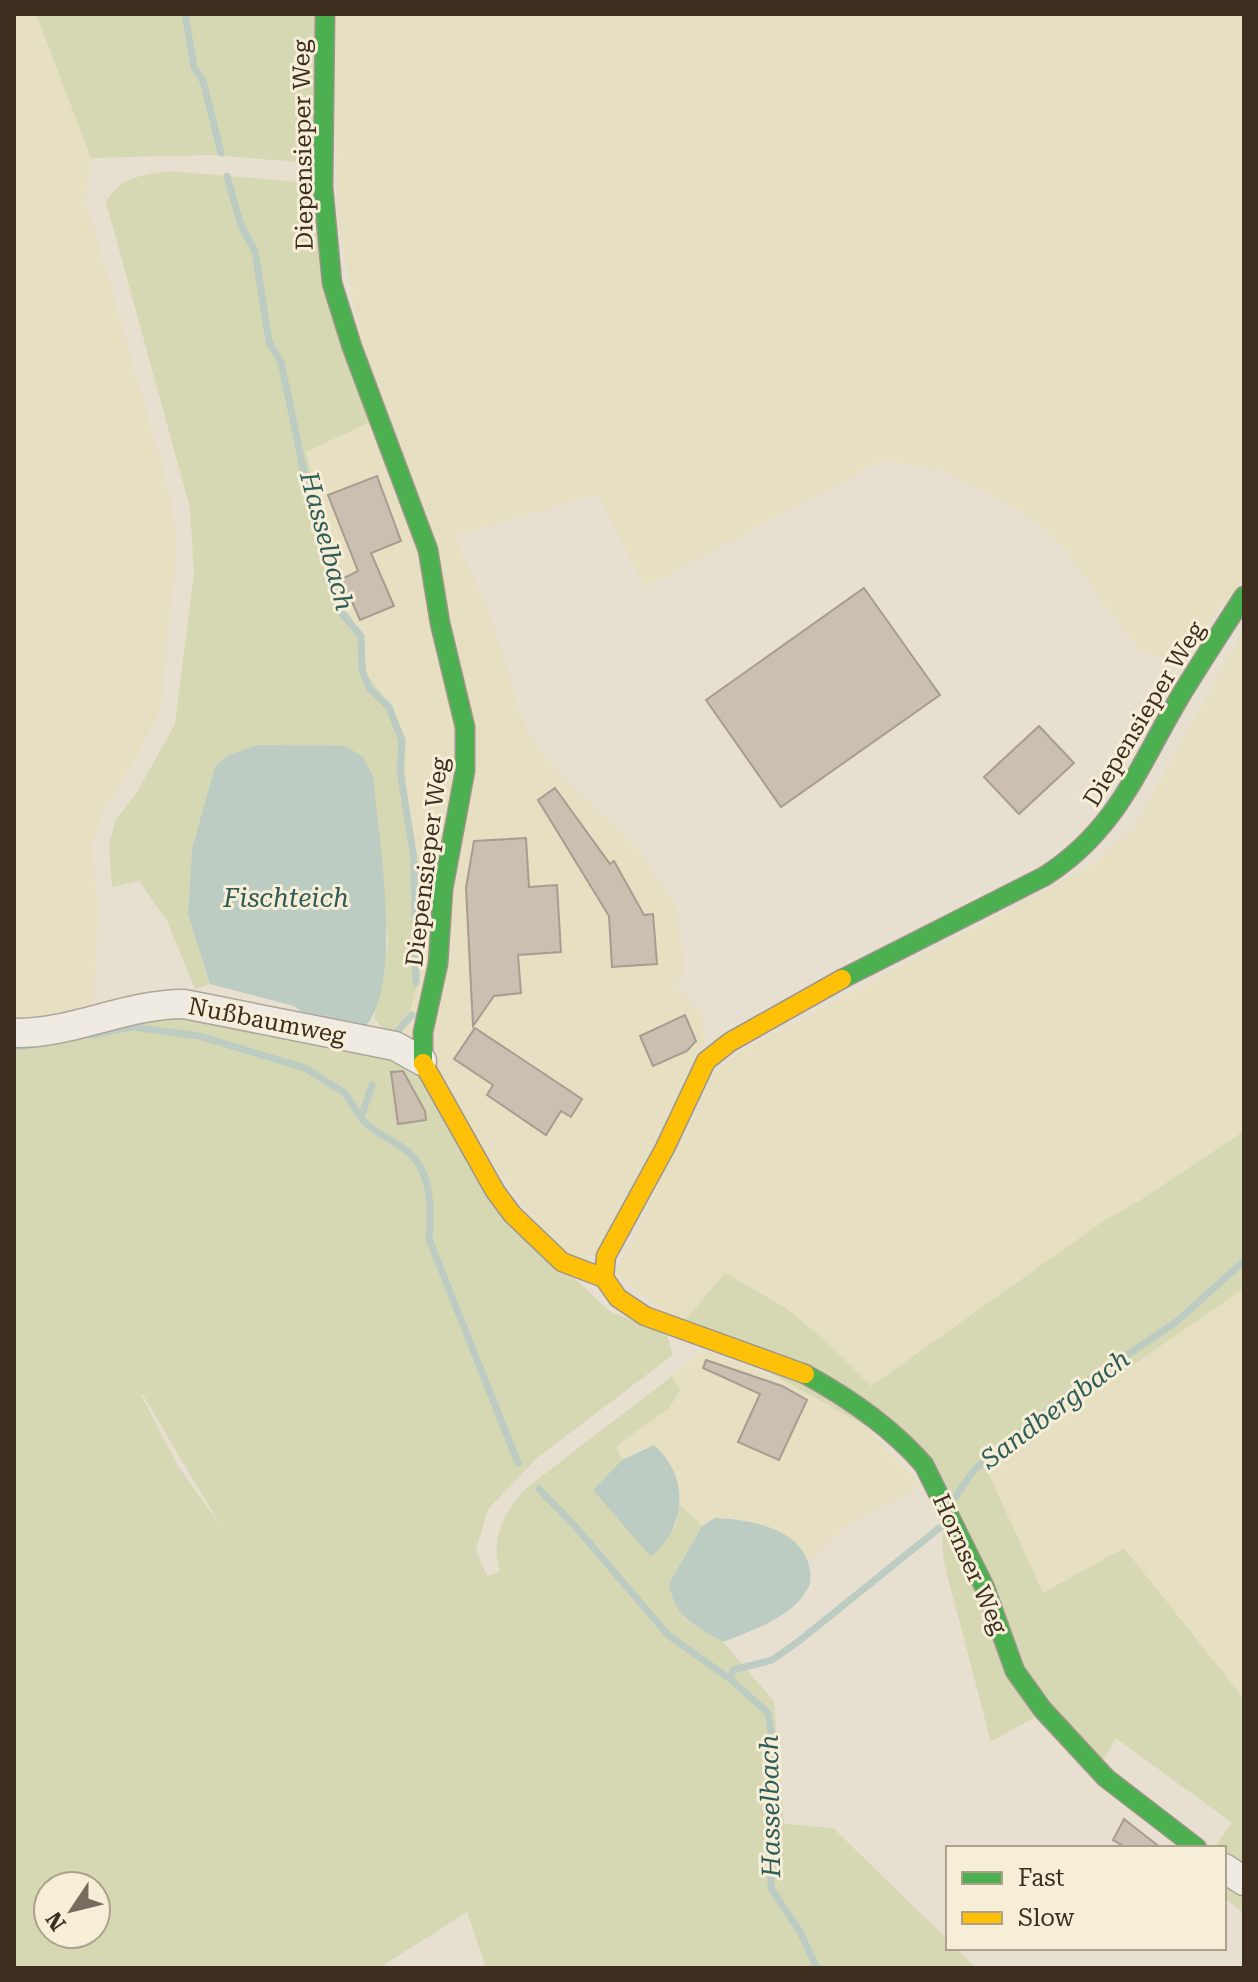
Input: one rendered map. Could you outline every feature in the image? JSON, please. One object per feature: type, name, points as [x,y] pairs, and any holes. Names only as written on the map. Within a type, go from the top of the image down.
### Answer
[{"type":"street","name":"Diepensieper Weg","points":[[325,14],[323,187],[325,237],[332,283],[352,347],[428,550],[440,623],[465,727],[465,771],[443,889],[438,964],[423,1032],[422,1061]]},
{"type":"street","name":"Diepensieper Weg","points":[[604,1278],[606,1256],[665,1148],[697,1072],[706,1061],[730,1042],[854,972],[1045,876],[1076,856],[1115,813],[1181,695],[1244,596]]},
{"type":"street","name":"Nußbaumweg","points":[[14,1033],[52,1032],[157,1004],[184,1004],[395,1046],[422,1061]]},
{"type":"street","points":[[422,1061],[474,1157],[512,1214],[562,1262],[604,1278]]},
{"type":"street","name":"Hornser Weg","points":[[604,1278],[613,1293],[634,1310],[700,1337],[757,1352],[847,1397],[909,1448],[941,1495],[956,1526],[985,1588],[1015,1671],[1043,1710],[1106,1778],[1194,1846]]},
{"type":"street","points":[[1226,1869],[1244,1881]]},
{"type":"shaded area","points":[[14,14],[36,14],[91,158],[86,199],[169,489],[177,545],[161,708],[128,773],[106,803],[92,843],[98,915],[93,1009],[14,1023]]},
{"type":"shaded area","points":[[333,14],[1244,14],[1244,579],[1176,662],[1140,651],[1058,541],[1005,501],[944,471],[883,460],[644,588],[598,494],[455,536],[488,609],[528,734],[553,766],[638,850],[677,908],[685,969],[677,985],[703,1016],[704,1055],[595,1256],[566,1259],[397,1041],[420,975],[416,859],[405,771],[406,740],[391,705],[366,674],[364,636],[345,609],[305,452],[377,418],[338,221]]},
{"type":"shaded area","points":[[1244,629],[1244,1131],[1105,1220],[870,1386],[828,1343],[786,1308],[725,1273],[682,1324],[615,1274],[713,1075],[736,1054],[1088,867],[1135,825]]},
{"type":"shaded area","points":[[1244,1288],[1244,1699],[1124,1548],[1043,1593],[988,1471],[1048,1424]]},
{"type":"shaded area","points":[[702,1350],[844,1404],[922,1486],[853,1522],[808,1561],[803,1551],[770,1527],[741,1519],[716,1518],[702,1526],[680,1505],[680,1488],[662,1452],[641,1449],[622,1460],[616,1446],[668,1409],[681,1390],[672,1376]]},
{"type":"green space","points":[[36,14],[316,14],[313,163],[210,155],[91,158]]},
{"type":"green space","points":[[168,171],[313,183],[370,422],[306,452],[345,609],[364,636],[366,674],[391,705],[406,739],[405,771],[420,975],[407,1021],[397,1041],[374,1019],[388,942],[363,757],[346,746],[192,849],[188,914],[210,984],[195,989],[167,921],[139,881],[112,887],[109,844],[116,820],[137,792],[175,724],[194,574],[190,508],[106,202],[125,182]]},
{"type":"green space","points":[[175,1010],[418,1066],[562,1266],[609,1311],[667,1335],[673,1355],[538,1457],[488,1509],[476,1550],[487,1576],[500,1572],[497,1548],[500,1528],[525,1489],[672,1376],[681,1390],[668,1409],[616,1446],[622,1460],[593,1490],[675,1528],[680,1505],[702,1526],[669,1582],[685,1619],[723,1642],[774,1701],[784,1824],[833,1828],[946,1938],[946,1950],[958,1950],[976,1968],[486,1968],[467,1912],[379,1968],[14,1968],[14,1040]],"holes":[[[141,1395],[143,1395],[222,1528],[178,1466]]]},
{"type":"green space","points":[[1244,1131],[1244,1288],[1048,1424],[988,1472],[1043,1593],[1124,1548],[1244,1699],[1244,1913],[1226,1900],[1226,1846],[1215,1846],[1232,1823],[1116,1738],[1101,1765],[1047,1710],[991,1742],[943,1559],[943,1489],[933,1463],[682,1324],[725,1273],[786,1308],[828,1343],[871,1386],[1105,1220]]},
{"type":"water","name":"Fischteich","points":[[259,745],[346,746],[363,757],[373,776],[386,909],[386,946],[383,981],[376,1009],[363,1029],[313,1020],[294,1006],[210,984],[188,914],[192,849],[215,767],[228,755]]},
{"type":"water","points":[[654,1445],[674,1472],[680,1502],[671,1531],[651,1557],[593,1490],[622,1460]]},
{"type":"water","points":[[715,1518],[757,1524],[784,1534],[804,1553],[811,1575],[810,1584],[800,1600],[781,1616],[723,1642],[681,1613],[669,1583],[702,1526]]},
{"type":"building","points":[[377,476],[401,541],[371,553],[394,606],[360,620],[342,579],[358,571],[328,495]]},
{"type":"building","points":[[864,588],[940,695],[781,807],[706,700]]},
{"type":"building","points":[[1039,726],[1074,763],[1019,814],[984,777]]},
{"type":"building","points":[[555,788],[610,864],[614,861],[644,915],[653,914],[657,964],[612,967],[609,916],[538,800]]},
{"type":"building","points":[[526,838],[529,887],[557,885],[561,952],[518,955],[521,993],[494,996],[473,1026],[466,888],[474,841]]},
{"type":"building","points":[[685,1015],[696,1041],[687,1051],[653,1066],[640,1036]]},
{"type":"building","points":[[475,1028],[582,1099],[571,1117],[561,1111],[546,1135],[487,1095],[493,1085],[454,1059]]},
{"type":"building","points":[[403,1071],[425,1111],[426,1120],[398,1124],[391,1072]]},
{"type":"building","points":[[706,1360],[782,1386],[807,1400],[779,1460],[738,1442],[760,1394],[703,1368]]},
{"type":"building","points":[[1124,1819],[1158,1846],[1124,1846],[1113,1840]]},
{"type":"waterway","name":"Hasselbach","points":[[185,14],[194,67],[203,81],[221,153]]},
{"type":"waterway","name":"Hasselbach","points":[[227,176],[241,226],[255,251],[269,342],[281,362],[303,468],[340,611],[361,636],[362,670],[369,688],[389,707],[402,741],[400,770],[414,859],[416,983]]},
{"type":"waterway","name":"Hasselbach","points":[[393,1036],[412,1015]]},
{"type":"waterway","points":[[91,1035],[133,1027],[199,1036],[305,1068],[345,1093],[361,1118]]},
{"type":"waterway","points":[[14,1047],[32,1045]]},
{"type":"waterway","name":"Hasselbach","points":[[372,1085],[361,1118],[407,1151],[421,1169],[430,1204],[429,1239],[518,1463]]},
{"type":"waterway","name":"Sandbergbach","points":[[956,1496],[974,1470],[1017,1434],[1066,1396],[1176,1322],[1244,1261]]},
{"type":"waterway","name":"Hasselbach","points":[[539,1489],[668,1635],[730,1679],[768,1713],[774,1749],[771,1888],[800,1932],[817,1968]]},
{"type":"waterway","name":"Sandbergbach","points":[[730,1679],[733,1670],[772,1660],[799,1641],[943,1525]]},
{"type":"traffic: fast","points":[[325,14],[323,187],[332,283],[352,347],[428,550],[440,623],[465,727],[465,771],[443,889],[438,964],[423,1032],[423,1063]]},
{"type":"traffic: fast","points":[[842,979],[1045,876],[1091,838],[1124,795],[1181,695],[1244,596]]},
{"type":"traffic: fast","points":[[805,1374],[869,1414],[924,1465],[985,1588],[1015,1671],[1043,1710],[1106,1778],[1194,1846]]},
{"type":"traffic: slow","points":[[604,1278],[606,1256],[665,1148],[706,1061],[730,1042],[842,979]]},
{"type":"traffic: slow","points":[[423,1063],[495,1191],[512,1214],[562,1262],[604,1278],[618,1298],[645,1316],[805,1374]]}]
